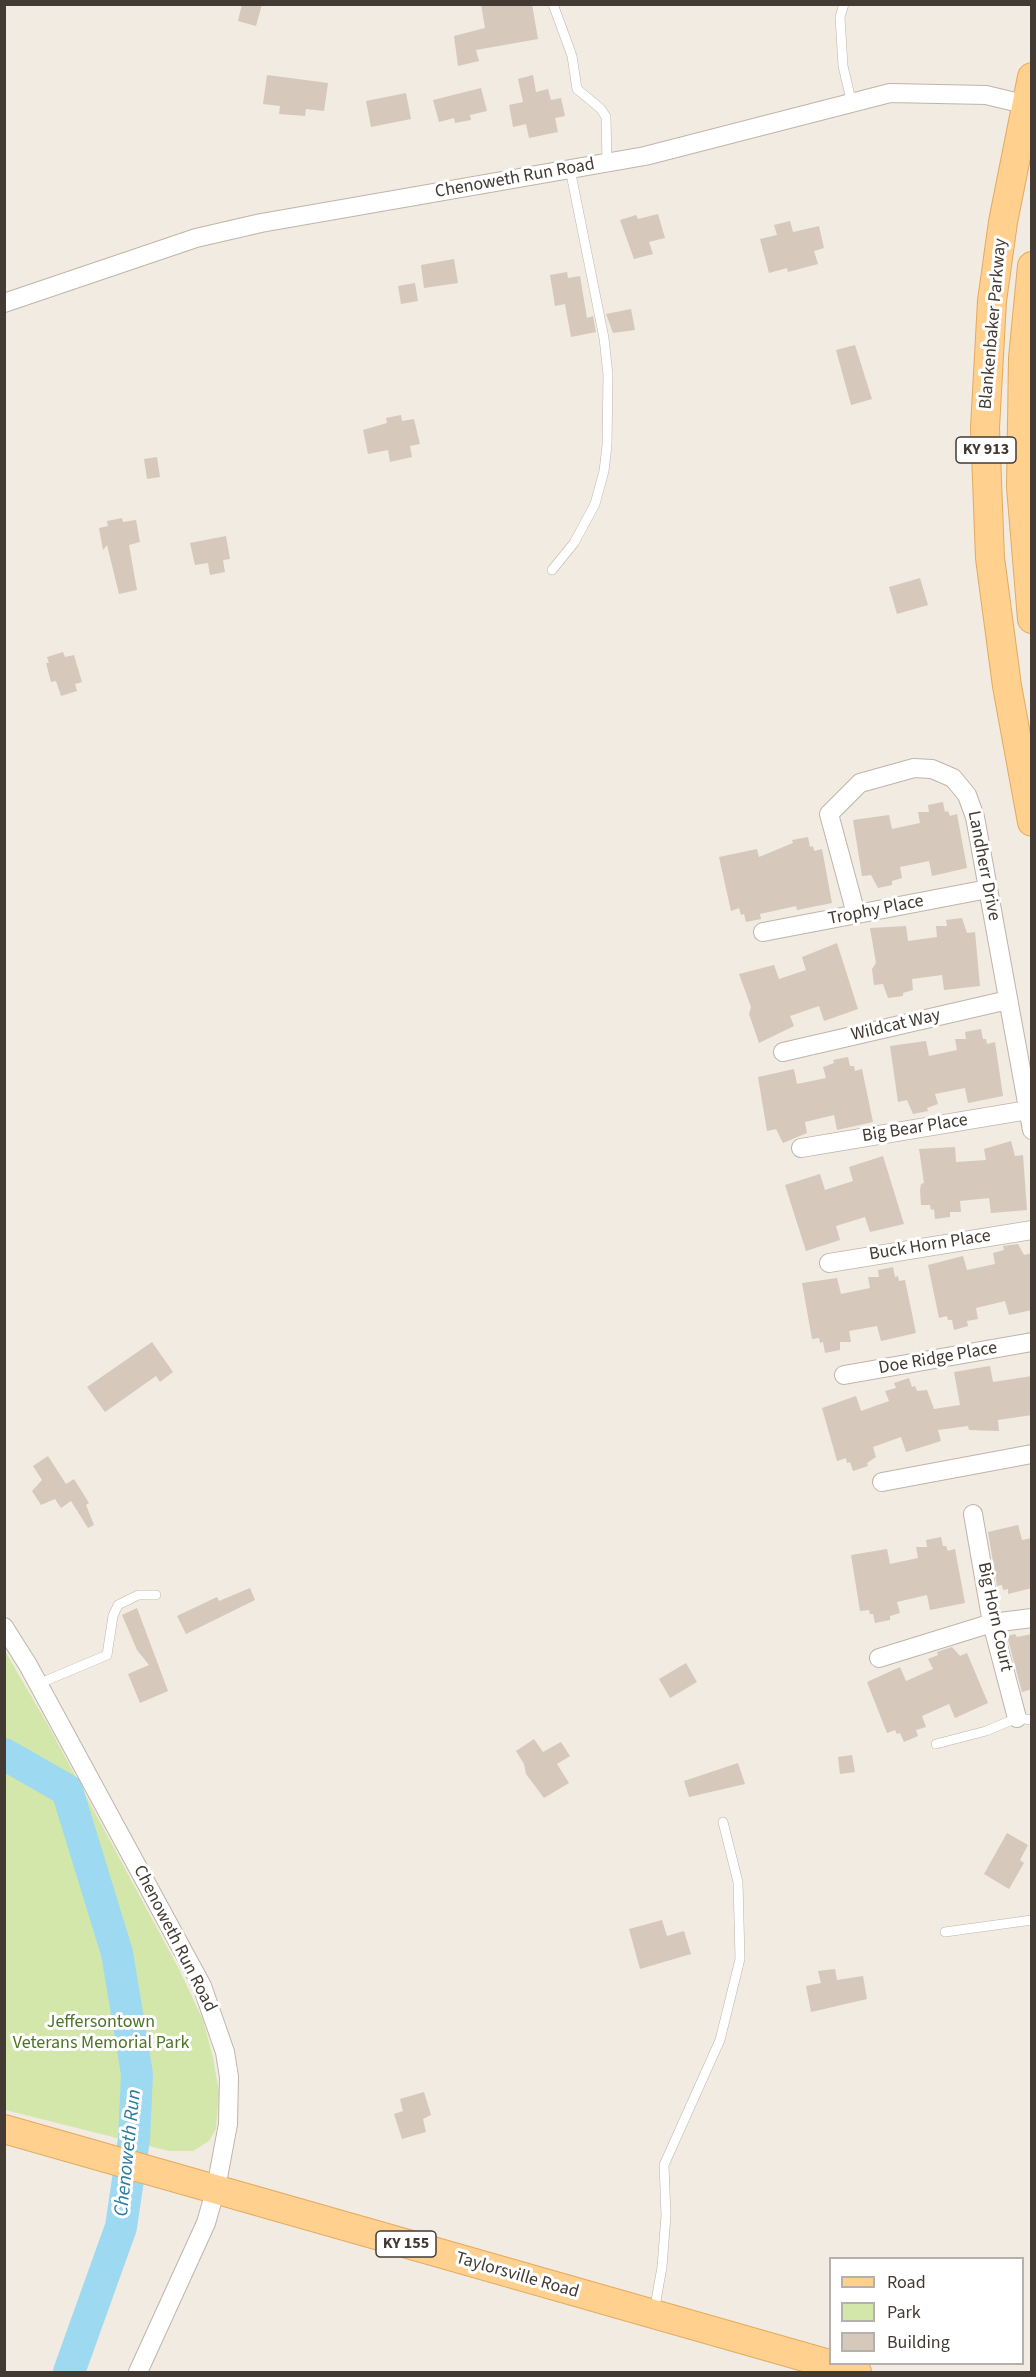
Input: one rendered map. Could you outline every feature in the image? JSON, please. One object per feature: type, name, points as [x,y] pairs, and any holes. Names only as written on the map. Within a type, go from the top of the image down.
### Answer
[{"type":"main road","name":"Blankenbaker Parkway","points":[[1029,96],[1003,222],[992,302],[985,428],[991,569],[1007,686],[1032,822]]},
{"type":"main road","name":"Blankenbaker Parkway","points":[[1032,266],[1023,358],[1021,487],[1032,619]]},
{"type":"main road","name":"Taylorsville Road","points":[[4,2129],[105,2156],[829,2365]]},
{"type":"main road","name":"Taylorsville Road","points":[[829,2365],[857,2373]]},
{"type":"street","name":"Chenoweth Run Road","points":[[4,303],[111,265],[206,236],[261,223],[607,163],[747,132],[890,93],[1029,96]]},
{"type":"street","name":"Landherr Drive","points":[[856,914],[829,814],[860,783],[914,768],[932,769],[953,778],[967,795],[975,817],[1032,1130]]},
{"type":"street","name":"Trophy Place","points":[[764,932],[988,889]]},
{"type":"street","name":"Wildcat Way","points":[[783,1052],[1008,1000]]},
{"type":"street","name":"Big Bear Place","points":[[801,1148],[1028,1110]]},
{"type":"street","name":"Buck Horn Place","points":[[829,1263],[1032,1230]]},
{"type":"street","name":"Doe Ridge Place","points":[[844,1376],[1032,1342]]},
{"type":"street","points":[[882,1482],[1032,1454]]},
{"type":"street","name":"Big Horn Court","points":[[974,1514],[992,1623],[1024,1719]]},
{"type":"street","points":[[879,1658],[992,1623],[1032,1618]]},
{"type":"street","name":"Chenoweth Run Road","points":[[4,1628],[38,1684],[210,2006],[225,2052],[229,2076],[228,2124],[216,2188],[206,2223],[138,2373]]},
{"type":"lane","points":[[553,4],[572,56],[577,89],[601,109],[606,117],[607,163]]},
{"type":"lane","points":[[844,4],[840,17],[843,66],[852,104]]},
{"type":"lane","points":[[552,570],[574,543],[596,504],[604,471],[607,445],[608,375],[604,338],[570,169]]},
{"type":"lane","points":[[38,1684],[107,1655],[113,1616],[118,1605],[138,1594],[156,1595]]},
{"type":"lane","points":[[936,1744],[1024,1719]]},
{"type":"lane","points":[[653,2314],[662,2267],[666,2215],[664,2166],[720,2040],[740,1959],[738,1882],[723,1822]]},
{"type":"lane","points":[[945,1932],[1032,1920]]},
{"type":"green space","name":"Jeffersontown Veterans Memorial Park","points":[[5,1651],[48,1725],[180,1971],[203,2020],[213,2057],[219,2093],[216,2129],[209,2141],[193,2151],[169,2151],[5,2110]]},
{"type":"building","points":[[242,4],[262,4],[256,26],[238,21]]},
{"type":"building","points":[[481,4],[532,4],[538,39],[476,50],[479,61],[458,66],[454,36],[485,28]]},
{"type":"building","points":[[267,75],[328,83],[324,111],[306,109],[305,116],[279,114],[280,106],[263,104]]},
{"type":"building","points":[[533,75],[536,92],[548,89],[551,100],[561,98],[565,116],[555,118],[558,132],[529,138],[526,124],[513,127],[509,105],[523,102],[518,79]]},
{"type":"building","points":[[481,88],[487,111],[470,115],[471,120],[455,123],[454,118],[439,122],[433,100]]},
{"type":"building","points":[[406,93],[411,119],[371,127],[366,101]]},
{"type":"building","points":[[658,214],[665,238],[649,242],[653,254],[634,259],[620,220],[636,215],[638,219]]},
{"type":"building","points":[[790,221],[793,232],[819,226],[824,248],[814,251],[818,264],[788,272],[787,268],[769,273],[760,239],[777,235],[774,225]]},
{"type":"building","points":[[454,259],[458,283],[424,288],[421,265]]},
{"type":"building","points":[[567,272],[568,278],[580,276],[587,318],[593,316],[596,332],[571,337],[565,304],[555,306],[550,275]]},
{"type":"building","points":[[415,283],[418,301],[401,304],[398,286]]},
{"type":"building","points":[[631,309],[635,330],[613,333],[606,314]]},
{"type":"building","points":[[855,345],[872,399],[851,405],[836,350]]},
{"type":"building","points":[[401,415],[402,421],[414,419],[420,444],[410,446],[412,457],[390,462],[388,450],[368,454],[363,430],[387,423],[386,418]]},
{"type":"building","points":[[157,457],[160,477],[147,479],[144,459]]},
{"type":"building","points":[[122,518],[123,522],[136,520],[140,542],[129,545],[137,590],[119,594],[107,545],[103,550],[99,528],[108,526],[107,521]]},
{"type":"building","points":[[226,536],[230,559],[223,560],[225,572],[210,575],[208,563],[195,565],[190,543]]},
{"type":"building","points":[[920,578],[928,605],[897,614],[889,587]]},
{"type":"building","points":[[63,652],[65,657],[74,655],[82,682],[75,684],[77,691],[61,696],[56,681],[51,682],[46,663],[49,663],[47,657]]},
{"type":"building","points":[[943,802],[945,812],[948,811],[950,816],[957,814],[967,868],[932,876],[929,861],[900,867],[902,878],[892,881],[892,885],[878,888],[871,875],[862,876],[853,820],[889,815],[892,829],[920,823],[918,812],[929,812],[928,805]]},
{"type":"building","points":[[808,837],[810,847],[813,846],[814,851],[822,849],[832,903],[797,910],[796,906],[760,914],[761,919],[746,922],[739,908],[731,911],[719,857],[757,849],[759,857],[793,843],[792,840]]},
{"type":"building","points":[[962,918],[967,933],[975,932],[980,986],[944,990],[942,975],[912,979],[913,990],[903,993],[903,996],[888,998],[883,984],[874,985],[872,969],[876,963],[870,928],[906,926],[908,941],[937,937],[936,926],[947,926],[946,920]]},
{"type":"building","points":[[837,943],[858,1009],[824,1021],[819,1006],[790,1016],[794,1026],[759,1043],[749,1014],[751,1007],[739,974],[774,965],[779,979],[806,970],[802,957]]},
{"type":"building","points":[[981,1029],[983,1039],[986,1039],[987,1044],[995,1042],[1003,1096],[968,1103],[965,1088],[935,1094],[938,1104],[927,1108],[928,1111],[913,1114],[907,1100],[898,1102],[890,1046],[926,1041],[929,1056],[957,1050],[955,1039],[966,1039],[965,1032]]},
{"type":"building","points":[[848,1057],[850,1066],[854,1066],[855,1071],[862,1069],[873,1122],[837,1130],[834,1115],[805,1122],[807,1133],[783,1143],[776,1129],[767,1131],[758,1077],[794,1069],[797,1084],[826,1078],[823,1067],[834,1063],[833,1060]]},
{"type":"building","points":[[1011,1141],[1015,1156],[1023,1155],[1027,1210],[991,1213],[989,1198],[960,1201],[961,1212],[950,1212],[950,1217],[935,1219],[934,1209],[931,1210],[930,1205],[921,1205],[920,1190],[921,1184],[924,1183],[919,1149],[955,1147],[956,1162],[986,1160],[984,1149]]},
{"type":"building","points":[[883,1156],[904,1224],[870,1232],[865,1217],[836,1226],[840,1240],[806,1251],[785,1185],[820,1174],[825,1190],[853,1181],[849,1167]]},
{"type":"building","points":[[1018,1244],[1024,1255],[1032,1253],[1032,1310],[1009,1315],[1005,1301],[976,1308],[978,1319],[967,1321],[968,1326],[954,1330],[952,1320],[948,1320],[947,1316],[939,1318],[928,1265],[963,1256],[967,1270],[995,1264],[993,1253],[1004,1250],[1003,1246]]},
{"type":"building","points":[[893,1267],[895,1277],[898,1276],[899,1281],[905,1280],[916,1333],[881,1341],[877,1326],[849,1331],[851,1342],[840,1342],[840,1350],[825,1353],[823,1342],[820,1343],[819,1338],[812,1339],[802,1283],[837,1278],[841,1294],[870,1288],[868,1277],[879,1277],[878,1270]]},
{"type":"building","points":[[152,1342],[173,1372],[160,1382],[156,1376],[105,1412],[87,1387]]},
{"type":"building","points":[[990,1366],[993,1382],[1032,1376],[1032,1415],[998,1420],[999,1431],[969,1430],[968,1426],[938,1430],[941,1441],[906,1452],[901,1437],[873,1447],[876,1457],[867,1463],[868,1466],[853,1471],[846,1458],[837,1461],[822,1408],[856,1396],[861,1411],[889,1401],[885,1391],[896,1388],[894,1383],[909,1378],[912,1387],[915,1386],[917,1391],[927,1390],[934,1409],[960,1405],[954,1372]]},
{"type":"building","points":[[48,1456],[66,1484],[74,1479],[89,1503],[86,1505],[94,1525],[88,1528],[71,1501],[61,1508],[55,1499],[41,1505],[32,1491],[42,1480],[33,1466]]},
{"type":"building","points":[[1018,1525],[1022,1540],[1032,1538],[1032,1588],[1008,1594],[1008,1589],[1003,1590],[1002,1585],[997,1586],[988,1532]]},
{"type":"building","points":[[941,1537],[943,1546],[946,1546],[948,1551],[955,1549],[965,1603],[930,1610],[927,1595],[897,1602],[900,1613],[890,1616],[890,1620],[875,1623],[873,1614],[870,1614],[869,1610],[860,1611],[851,1555],[887,1549],[890,1564],[918,1558],[916,1547],[927,1547],[926,1540]]},
{"type":"building","points":[[250,1588],[255,1600],[186,1634],[177,1616],[217,1597],[219,1601]]},
{"type":"building","points":[[137,1608],[168,1691],[140,1703],[128,1674],[149,1665],[137,1650],[122,1615]]},
{"type":"building","points":[[1015,1634],[1017,1637],[1032,1634],[1032,1689],[1022,1692],[1007,1636]]},
{"type":"building","points":[[952,1647],[960,1656],[967,1653],[988,1703],[955,1718],[949,1704],[922,1716],[926,1727],[916,1730],[918,1736],[904,1742],[900,1733],[897,1734],[895,1730],[887,1733],[867,1682],[900,1667],[906,1681],[933,1669],[928,1659],[938,1655],[937,1652]]},
{"type":"building","points":[[686,1663],[697,1682],[670,1698],[659,1679]]},
{"type":"building","points":[[534,1739],[543,1752],[561,1742],[570,1756],[557,1764],[569,1783],[544,1798],[526,1774],[524,1764],[516,1751]]},
{"type":"building","points":[[852,1755],[855,1772],[840,1774],[838,1757]]},
{"type":"building","points":[[738,1763],[745,1784],[689,1797],[684,1781]]},
{"type":"building","points":[[1007,1833],[1028,1845],[1020,1860],[1024,1863],[1009,1889],[984,1874]]},
{"type":"building","points":[[662,1920],[667,1936],[684,1931],[691,1954],[640,1969],[629,1929]]},
{"type":"building","points":[[835,1969],[837,1980],[863,1976],[867,1999],[811,2012],[806,1986],[821,1983],[818,1971]]},
{"type":"building","points":[[424,2092],[431,2115],[423,2119],[426,2132],[402,2139],[394,2114],[403,2111],[400,2099]]},
{"type":"waterway","name":"Chenoweth Run","points":[[4,1754],[67,1790],[117,1953],[137,2074],[134,2139],[121,2227],[69,2372]]}]
